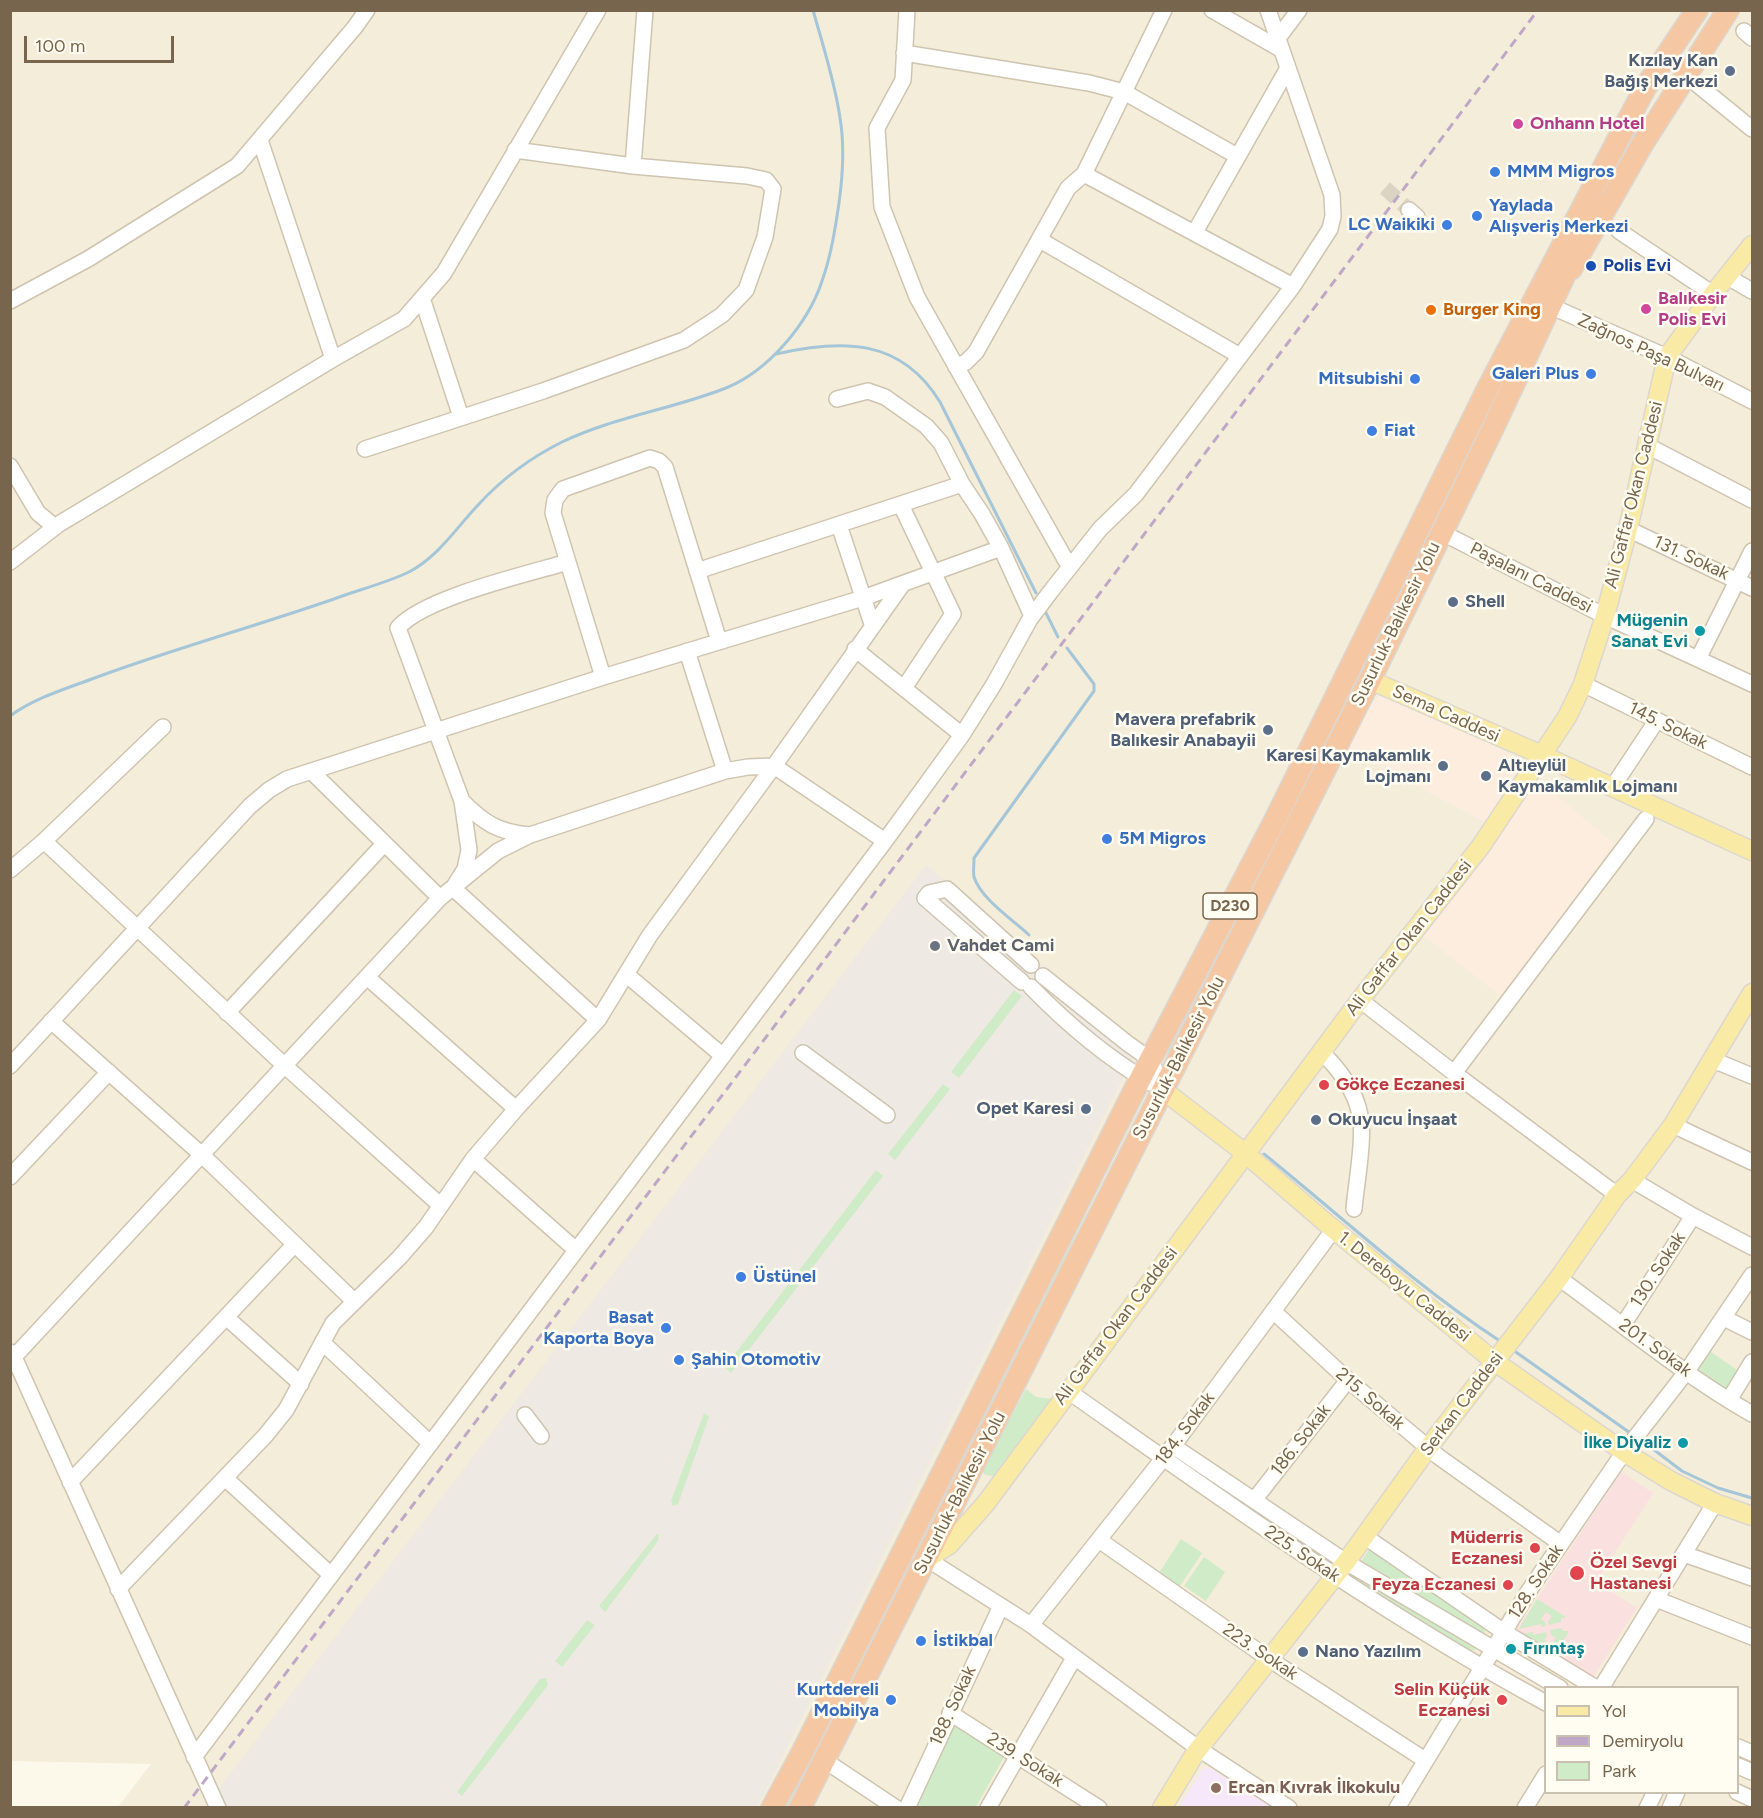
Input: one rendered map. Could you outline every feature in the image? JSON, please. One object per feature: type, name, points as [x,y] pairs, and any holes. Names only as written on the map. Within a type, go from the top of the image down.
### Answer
[{"type":"highway","name":"Susurluk-Balıkesir Yolu","points":[[1510,346],[1522,312],[1580,188],[1648,62],[1682,10]]},
{"type":"highway","name":"Susurluk-Balıkesir Yolu","points":[[772,1808],[807,1743],[1146,1069],[1275,820],[1510,346],[1645,88],[1697,10]]},
{"type":"highway","name":"Susurluk-Balıkesir Yolu","points":[[800,1808],[1370,680],[1627,147],[1658,89],[1711,10]]},
{"type":"highway","name":"Susurluk-Balıkesir Yolu","points":[[1550,306],[1643,142],[1728,10]]},
{"type":"main road","name":"Ali Gaffar Okan Caddesi","points":[[927,1559],[949,1545],[968,1525],[1360,1000],[1481,846],[1567,717],[1583,684],[1605,616],[1648,446],[1667,357],[1752,245]]},
{"type":"main road","name":"Sema Caddesi","points":[[1370,680],[1542,755],[1752,851]]},
{"type":"main road","name":"Serkan Caddesi","points":[[1162,1808],[1199,1749],[1341,1569],[1428,1448],[1559,1278],[1617,1195],[1632,1180],[1673,1125],[1752,993]]},
{"type":"main road","name":"1. Dereboyu Caddesi","points":[[1163,1090],[1245,1153],[1334,1230],[1494,1361],[1632,1441],[1671,1481],[1715,1503],[1752,1516]]},
{"type":"street","points":[[10,301],[88,259],[237,166],[367,10]]},
{"type":"street","points":[[10,562],[55,527],[333,359],[404,319],[444,273],[598,10]]},
{"type":"street","points":[[633,166],[645,10]]},
{"type":"street","points":[[907,10],[903,80],[877,128],[882,207],[917,297],[1069,566]]},
{"type":"street","points":[[956,367],[966,362],[976,352],[1068,188],[1084,174],[1164,10]]},
{"type":"street","points":[[1212,10],[1280,44]]},
{"type":"street","points":[[194,1757],[885,841],[962,735],[1032,616],[1069,566],[1100,529],[1136,494],[1293,286],[1330,229],[1333,216],[1332,195],[1268,10]]},
{"type":"street","points":[[1280,44],[1299,10]]},
{"type":"street","points":[[904,53],[1089,83],[1124,92],[1237,156]]},
{"type":"street","points":[[1195,232],[1288,68]]},
{"type":"street","points":[[1698,86],[1752,129]]},
{"type":"street","points":[[260,140],[333,359]]},
{"type":"street","points":[[365,449],[543,391],[684,340],[722,315],[746,290],[765,237],[773,189],[766,180],[747,176],[633,166],[515,150]]},
{"type":"street","points":[[1084,174],[1293,286]]},
{"type":"street","points":[[1619,231],[1713,294]]},
{"type":"street","points":[[1040,240],[1240,356]]},
{"type":"street","points":[[1728,277],[1752,291]]},
{"type":"street","points":[[422,298],[461,417]]},
{"type":"street","name":"Zağnos Paşa Bulvarı","points":[[1550,306],[1667,357],[1752,401]]},
{"type":"street","points":[[837,399],[868,391],[885,397],[926,426],[941,443],[962,484],[1001,548],[1032,616]]},
{"type":"street","points":[[1648,446],[1752,500]]},
{"type":"street","points":[[603,677],[553,513],[555,500],[563,489],[650,458],[659,461],[665,467],[719,641]]},
{"type":"street","points":[[10,466],[38,513],[55,527]]},
{"type":"street","points":[[697,572],[962,484]]},
{"type":"street","points":[[901,505],[953,614],[904,688]]},
{"type":"street","points":[[839,525],[872,624]]},
{"type":"street","name":"131. Sokak","points":[[1628,529],[1752,588]]},
{"type":"street","name":"Paşalanı Caddesi","points":[[1441,532],[1605,616],[1752,684]]},
{"type":"street","points":[[10,1066],[250,806],[287,779],[603,677],[863,598],[1001,548]]},
{"type":"street","points":[[1698,658],[1752,551]]},
{"type":"street","points":[[453,888],[465,869],[469,850],[462,801],[398,628],[404,621],[445,599],[568,562]]},
{"type":"street","points":[[118,1589],[272,1428],[286,1410],[333,1323],[399,1258],[426,1227],[473,1159],[598,1020],[650,935],[774,766],[872,624],[902,585]]},
{"type":"street","points":[[855,649],[962,735]]},
{"type":"street","points":[[687,651],[725,771]]},
{"type":"street","name":"145. Sokak","points":[[1583,684],[1752,767]]},
{"type":"street","points":[[1612,788],[1657,720]]},
{"type":"street","points":[[10,870],[44,841],[163,727]]},
{"type":"street","points":[[218,1808],[12,1355],[202,1155],[440,898],[498,851],[530,835],[725,771],[774,766],[885,841]]},
{"type":"street","points":[[311,771],[440,898]]},
{"type":"street","points":[[462,801],[477,816],[491,825],[508,833],[530,835]]},
{"type":"street","points":[[1454,1074],[1646,819]]},
{"type":"street","points":[[44,841],[227,1013],[440,1204]]},
{"type":"street","points":[[227,1013],[384,843]]},
{"type":"street","points":[[453,888],[598,1020]]},
{"type":"street","points":[[1026,984],[1041,983],[1043,976],[1041,969],[1030,965],[947,889],[929,893],[925,898],[1091,1042],[1146,1069]]},
{"type":"street","points":[[1026,984],[1022,971],[1030,965]]},
{"type":"street","points":[[627,975],[723,1056]]},
{"type":"street","points":[[1043,976],[1127,1043],[1163,1090]]},
{"type":"street","points":[[367,977],[516,1109]]},
{"type":"street","points":[[1360,1000],[1454,1074],[1617,1195]]},
{"type":"street","points":[[51,1021],[202,1155],[354,1301]]},
{"type":"street","points":[[1321,1052],[1332,1061],[1351,1091],[1360,1114],[1361,1130],[1354,1209]]},
{"type":"street","points":[[803,1053],[887,1114]]},
{"type":"street","points":[[1713,1060],[1752,1076]]},
{"type":"street","points":[[11,1176],[109,1072]]},
{"type":"street","points":[[1673,1125],[1752,1162]]},
{"type":"street","points":[[473,1159],[576,1250]]},
{"type":"street","points":[[1632,1180],[1752,1247]]},
{"type":"street","name":"130. Sokak","points":[[1623,1325],[1693,1216]]},
{"type":"street","name":"184. Sokak","points":[[1031,1625],[1168,1452],[1334,1230]]},
{"type":"street","points":[[70,1482],[295,1244]]},
{"type":"street","name":"128. Sokak","points":[[1397,1808],[1504,1632],[1561,1544],[1632,1441],[1687,1371],[1752,1275]]},
{"type":"street","name":"201. Sokak","points":[[1559,1278],[1687,1371],[1752,1414]]},
{"type":"street","name":"215. Sokak","points":[[1273,1311],[1348,1380],[1428,1448],[1561,1544]]},
{"type":"street","points":[[226,1317],[301,1384]]},
{"type":"street","points":[[1724,1318],[1752,1332]]},
{"type":"street","points":[[322,1343],[430,1443]]},
{"type":"street","points":[[1729,1400],[1752,1362]]},
{"type":"street","name":"186. Sokak","points":[[1255,1499],[1348,1380]]},
{"type":"street","name":"225. Sokak","points":[[1068,1391],[1168,1452],[1482,1668],[1544,1702]]},
{"type":"street","points":[[525,1415],[542,1436]]},
{"type":"street","name":"225. Sokak","points":[[1168,1452],[1255,1499],[1341,1569],[1556,1686]]},
{"type":"street","points":[[225,1478],[331,1575]]},
{"type":"street","points":[[1600,1686],[1715,1503]]},
{"type":"street","points":[[1364,1536],[1504,1632],[1596,1686]]},
{"type":"street","name":"223. Sokak","points":[[1099,1540],[1269,1659],[1425,1760]]},
{"type":"street","points":[[1683,1554],[1752,1578]]},
{"type":"street","points":[[927,1559],[1031,1625],[1199,1749],[1289,1808]]},
{"type":"street","points":[[1656,1599],[1752,1637]]},
{"type":"street","name":"188. Sokak","points":[[907,1808],[1001,1605]]},
{"type":"street","points":[[988,1808],[1074,1658]]},
{"type":"street","name":"239. Sokak","points":[[950,1713],[1099,1808]]},
{"type":"street","points":[[824,1760],[896,1808]]},
{"type":"street","points":[[1525,1808],[1544,1776]]},
{"type":"street","points":[[1647,1808],[1654,1794]]},
{"type":"street","points":[[1670,1808],[1676,1794]]},
{"type":"shaded area","points":[[11,11],[1752,11],[1752,1807],[117,1808],[151,1764],[11,1761]]},
{"type":"shaded area","points":[[1380,696],[1387,696],[1516,757],[1519,767],[1488,824],[1346,748],[1369,704]]},
{"type":"shaded area","points":[[1537,779],[1614,843],[1502,997],[1422,935]]},
{"type":"shaded area","points":[[926,865],[1138,1048],[757,1807],[204,1808]]},
{"type":"shaded area","name":"Özel Sevgi Hastanesi","points":[[1621,1472],[1653,1493],[1596,1582],[1637,1608],[1591,1680],[1515,1632]]},
{"type":"shaded area","name":"Ercan Kıvrak İlkokulu","points":[[1208,1767],[1272,1807],[1179,1807],[1203,1768]]},
{"type":"green space","points":[[1568,251],[1271,854],[1169,1054],[1163,1056]]},
{"type":"green space","points":[[1014,990],[1022,996],[959,1078],[951,1072]]},
{"type":"green space","points":[[943,1084],[950,1089],[895,1160],[888,1154]]},
{"type":"green space","points":[[1143,1096],[1024,1342],[789,1807],[784,1808]]},
{"type":"green space","points":[[876,1170],[883,1176],[731,1373],[725,1367]]},
{"type":"green space","points":[[1708,1350],[1740,1372],[1726,1392],[1694,1370]]},
{"type":"green space","points":[[1026,1389],[1036,1397],[1053,1399],[996,1477],[984,1474],[982,1470]]},
{"type":"green space","points":[[704,1413],[709,1417],[678,1504],[673,1506],[671,1501]]},
{"type":"green space","points":[[657,1534],[659,1535],[658,1541],[605,1612],[599,1606]]},
{"type":"green space","points":[[1181,1539],[1202,1553],[1180,1586],[1159,1573]]},
{"type":"green space","points":[[1371,1547],[1432,1593],[1485,1627],[1484,1635],[1360,1563]]},
{"type":"green space","points":[[1204,1557],[1225,1572],[1206,1601],[1184,1586]]},
{"type":"green space","points":[[1353,1573],[1476,1650],[1469,1650],[1349,1578],[1349,1574]]},
{"type":"green space","points":[[1537,1599],[1566,1617],[1561,1619],[1561,1622],[1549,1625],[1548,1622],[1552,1616],[1546,1612],[1541,1619],[1546,1626],[1542,1627],[1541,1624],[1519,1629]]},
{"type":"green space","points":[[587,1620],[595,1625],[562,1667],[555,1661]]},
{"type":"green space","points":[[1562,1628],[1563,1631],[1569,1631],[1554,1653],[1521,1634],[1533,1632],[1534,1635],[1546,1632],[1547,1636],[1544,1640],[1551,1645],[1556,1638],[1551,1635],[1550,1630]]},
{"type":"green space","points":[[546,1678],[548,1685],[462,1796],[457,1792],[540,1679]]},
{"type":"green space","points":[[951,1724],[1005,1755],[976,1807],[911,1808]]},
{"type":"waterway","points":[[10,716],[66,688],[409,572],[438,550],[497,486],[540,454],[582,433],[726,388],[742,380],[771,358],[797,329],[816,297],[830,252],[840,192],[842,129],[832,78],[813,10]]},
{"type":"waterway","points":[[776,354],[824,346],[847,346],[868,348],[907,365],[924,381],[940,402],[1036,593]]},
{"type":"waterway","points":[[1046,613],[1058,637]]},
{"type":"waterway","points":[[1029,935],[983,893],[974,877],[974,858],[1094,691],[1094,684],[1067,648]]},
{"type":"waterway","points":[[1264,1154],[1409,1274],[1500,1341]]},
{"type":"waterway","points":[[1513,1350],[1633,1435]]},
{"type":"waterway","points":[[1641,1440],[1682,1471],[1718,1488],[1752,1498]]},
{"type":"tunnel","points":[[1385,188],[1409,210]]},
{"type":"railway","points":[[184,1808],[1538,10]]},
{"type":"place","name":"Kızılay Kan Bağış Merkezi","points":[[1730,71]]},
{"type":"place","name":"Onhann Hotel","points":[[1518,124]]},
{"type":"place","name":"MMM Migros","points":[[1495,172]]},
{"type":"place","name":"Yaylada Alışveriş Merkezi","points":[[1477,216]]},
{"type":"place","name":"LC Waikiki","points":[[1447,225]]},
{"type":"place","name":"Polis Evi","points":[[1591,266]]},
{"type":"place","name":"Balıkesir Polis Evi","points":[[1646,309]]},
{"type":"place","name":"Burger King","points":[[1431,310]]},
{"type":"place","name":"Galeri Plus","points":[[1591,374]]},
{"type":"place","name":"Mitsubishi","points":[[1415,379]]},
{"type":"place","name":"Fiat","points":[[1372,431]]},
{"type":"place","name":"Shell","points":[[1453,602]]},
{"type":"place","name":"Mügenin Sanat Evi","points":[[1700,631]]},
{"type":"place","name":"Mavera prefabrik Balıkesir Anabayii","points":[[1268,730]]},
{"type":"place","name":"Karesi Kaymakamlık Lojmanı","points":[[1443,766]]},
{"type":"place","name":"Altıeylül Kaymakamlık Lojmanı","points":[[1486,776]]},
{"type":"place","name":"5M Migros","points":[[1107,839]]},
{"type":"place","name":"Vahdet Cami","points":[[935,946]]},
{"type":"place","name":"Gökçe Eczanesi","points":[[1324,1085]]},
{"type":"place","name":"Opet Karesi","points":[[1086,1109]]},
{"type":"place","name":"Okuyucu İnşaat","points":[[1316,1120]]},
{"type":"place","name":"Üstünel","points":[[741,1277]]},
{"type":"place","name":"Basat Kaporta Boya","points":[[666,1328]]},
{"type":"place","name":"Şahin Otomotiv","points":[[679,1360]]},
{"type":"place","name":"İlke Diyaliz","points":[[1683,1443]]},
{"type":"place","name":"Müderris Eczanesi","points":[[1535,1548]]},
{"type":"place","name":"Özel Sevgi Hastanesi","points":[[1577,1573]]},
{"type":"place","name":"Feyza Eczanesi","points":[[1508,1585]]},
{"type":"place","name":"İstikbal","points":[[921,1641]]},
{"type":"place","name":"Fırıntaş","points":[[1511,1649]]},
{"type":"place","name":"Nano Yazılım","points":[[1303,1652]]},
{"type":"place","name":"Kurtdereli Mobilya","points":[[891,1700]]},
{"type":"place","name":"Selin Küçük Eczanesi","points":[[1502,1700]]},
{"type":"place","name":"Ercan Kıvrak İlkokulu","points":[[1216,1788]]}]
